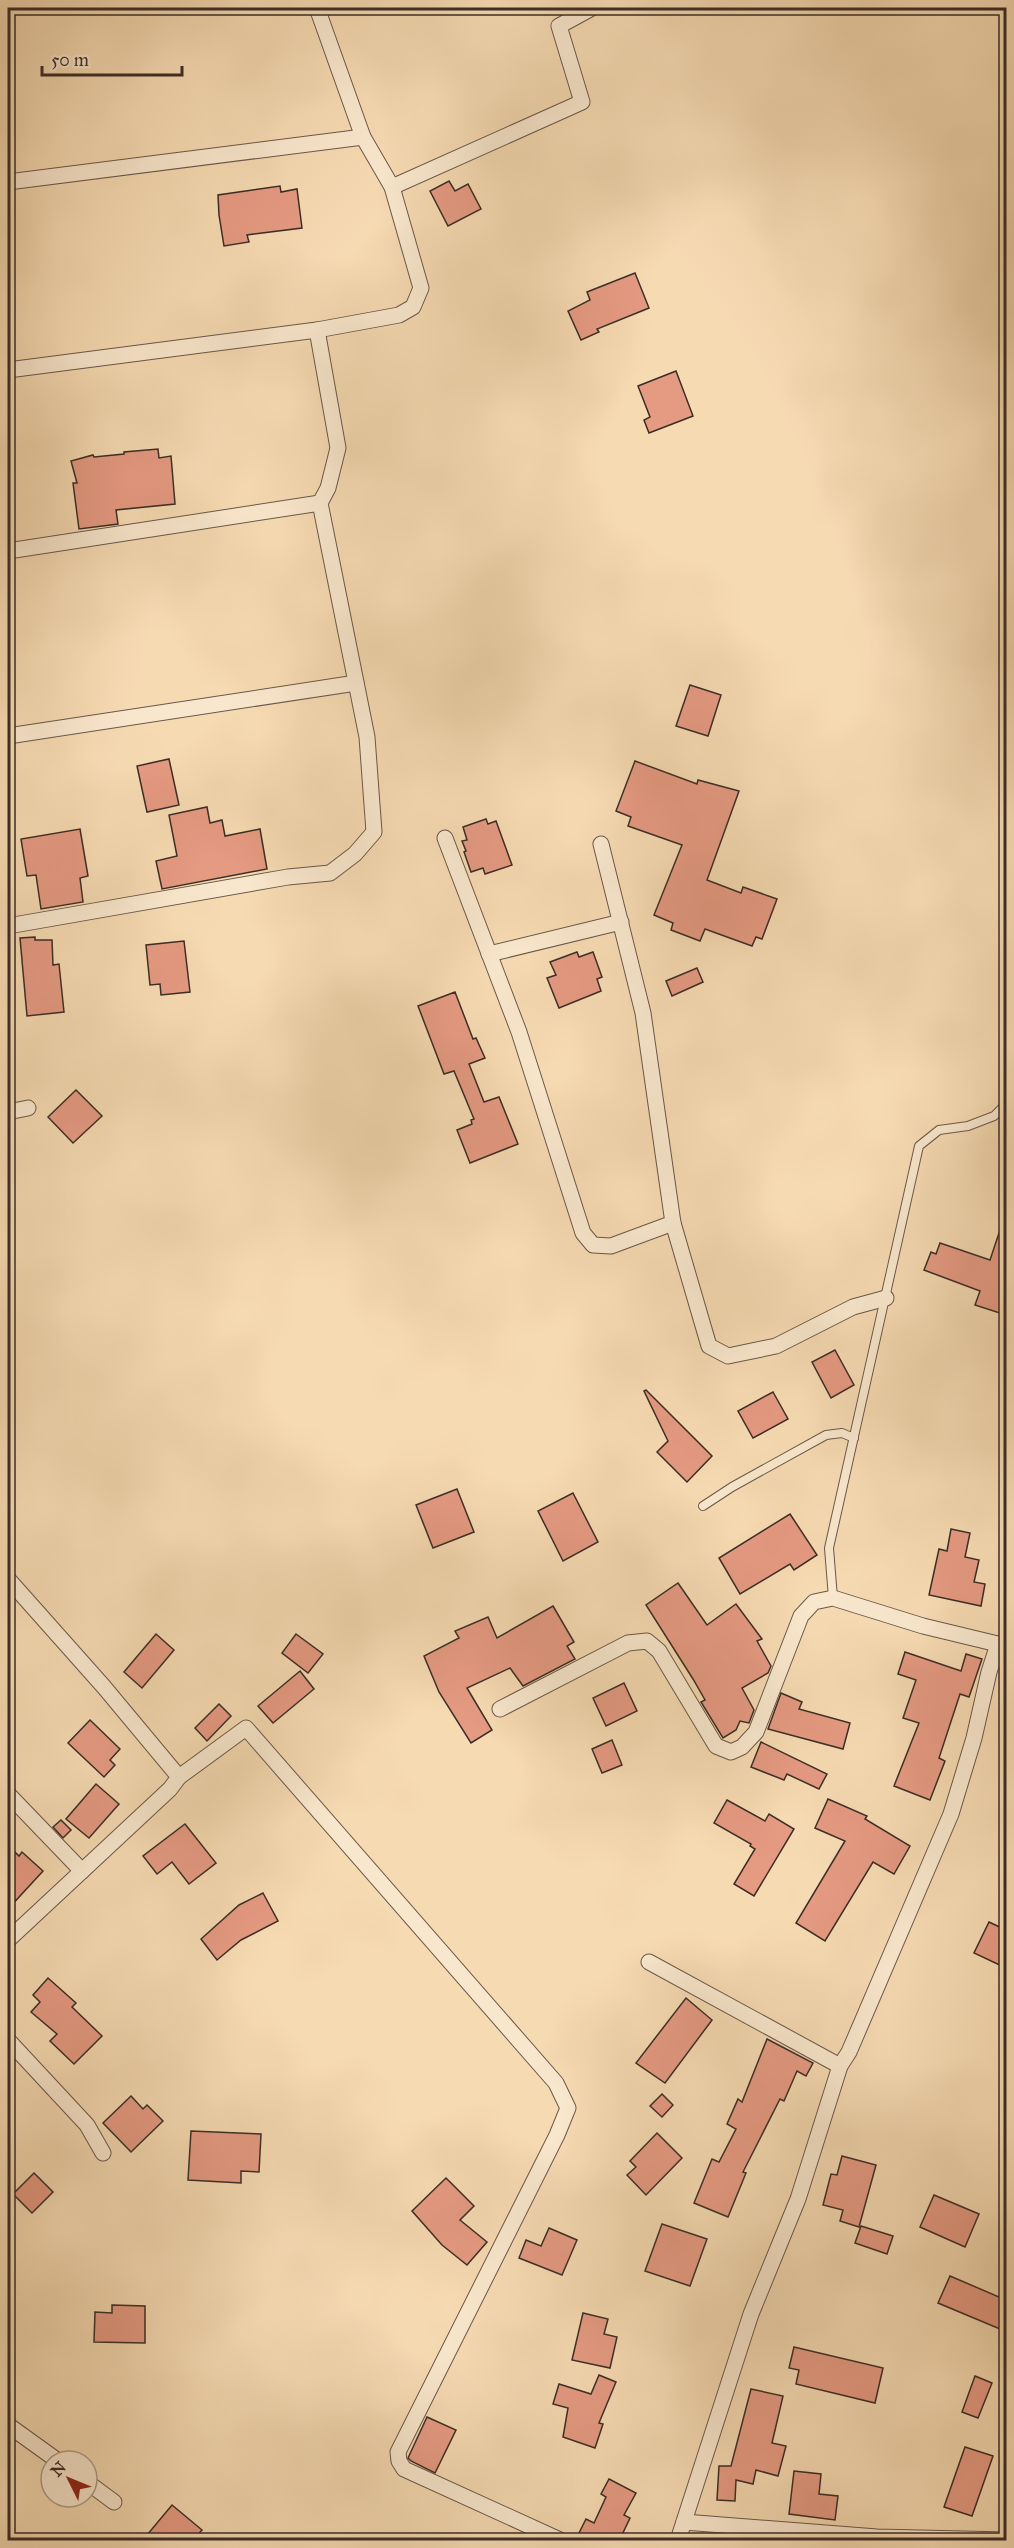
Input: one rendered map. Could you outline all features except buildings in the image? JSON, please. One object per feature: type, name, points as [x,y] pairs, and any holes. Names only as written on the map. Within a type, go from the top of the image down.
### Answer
[{"type":"street","points":[[8,370],[317,330],[399,315],[413,307],[421,288],[392,186],[363,137],[317,8]]},
{"type":"street","points":[[392,186],[582,102],[559,26],[592,8]]},
{"type":"street","points":[[8,182],[363,137]]},
{"type":"street","points":[[8,926],[288,878],[330,873],[355,854],[374,832],[367,737],[320,503],[328,488],[338,448],[317,330]]},
{"type":"street","points":[[8,551],[320,503]]},
{"type":"street","points":[[8,736],[356,683]]},
{"type":"street","points":[[445,838],[519,1032],[583,1233],[593,1245],[611,1246],[673,1223]]},
{"type":"street","points":[[602,844],[644,1013],[673,1223],[709,1346],[728,1356],[776,1346],[853,1307],[885,1298]]},
{"type":"street","points":[[489,954],[621,922]]},
{"type":"street","points":[[8,1112],[28,1108]]},
{"type":"street","points":[[8,1579],[104,1687],[179,1777]]},
{"type":"street","points":[[500,1709],[628,1643],[647,1641],[659,1652],[716,1746],[730,1752],[742,1746],[756,1732],[801,1616],[814,1602],[833,1598],[923,1626],[1002,1645],[989,1672],[974,1738],[951,1814],[849,2052],[840,2066],[798,2199],[751,2314],[678,2541]]},
{"type":"street","points":[[8,1940],[170,1789],[179,1777],[246,1728],[556,2083],[568,2108],[557,2135],[398,2452],[399,2461],[404,2469],[560,2541]]},
{"type":"street","points":[[8,1794],[82,1871]]},
{"type":"street","points":[[649,1962],[840,2066]]},
{"type":"street","points":[[8,2040],[87,2125],[103,2152]]},
{"type":"street","points":[[8,2425],[41,2449]]},
{"type":"street","points":[[99,2491],[114,2502]]},
{"type":"street","points":[[684,2522],[877,2537],[1006,2540]]},
{"type":"lane","points":[[833,1598],[829,1548],[919,1146],[939,1130],[994,1116],[1006,1104]]},
{"type":"lane","points":[[703,1506],[732,1487],[826,1436],[842,1433],[854,1438]]}]
